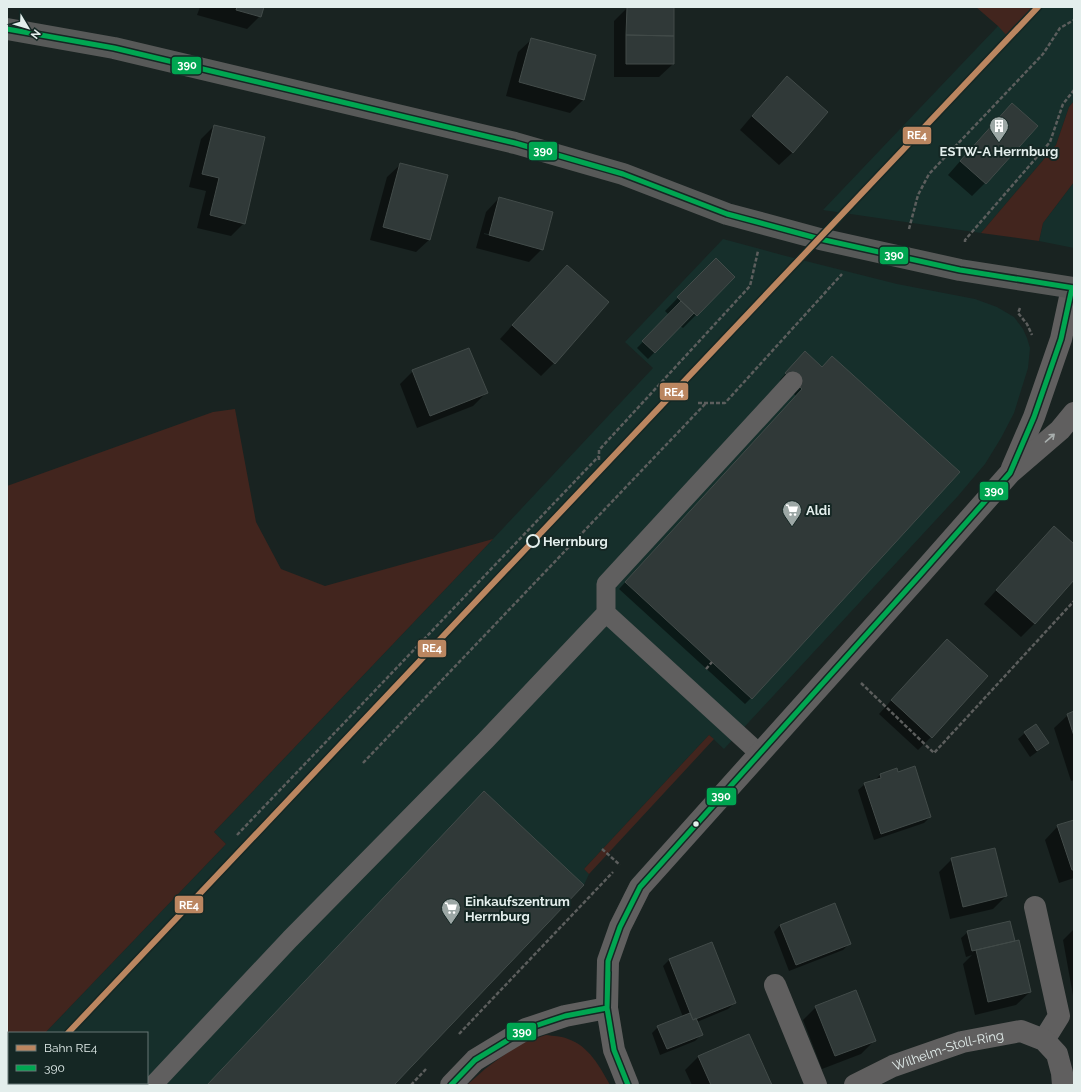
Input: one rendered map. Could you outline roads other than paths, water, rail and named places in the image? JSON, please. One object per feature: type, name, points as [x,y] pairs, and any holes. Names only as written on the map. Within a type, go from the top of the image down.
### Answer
[{"type":"main road","points":[[7,30],[114,48],[515,143],[623,174],[727,214],[820,239],[960,270],[1073,288]]},
{"type":"street","points":[[1010,473],[1034,417],[1061,338],[1073,288]]},
{"type":"street","points":[[628,1085],[614,1050],[607,1008],[608,961],[620,927],[640,887],[1010,473],[1060,430],[1074,413]]},
{"type":"street","points":[[1035,907],[1059,1016],[1044,1040]]},
{"type":"street","points":[[775,985],[816,1085]]},
{"type":"street","points":[[451,1085],[475,1060],[526,1028],[565,1016],[607,1008]]},
{"type":"street","name":"Wilhelm-Stoll-Ring","points":[[855,1085],[893,1066],[962,1042],[1021,1031],[1044,1040],[1057,1054],[1062,1072],[1063,1085]]},
{"type":"lane","points":[[153,1085],[290,939],[486,740],[606,613],[606,584],[793,381]]},
{"type":"lane","points":[[606,613],[760,754]]},
{"type":"rail line","name":"RE4","points":[[69,1032],[1038,7]]},
{"type":"place","name":"ESTW-A Herrnburg","points":[[999,143]]},
{"type":"place","name":"Aldi","points":[[792,527]]},
{"type":"place","name":"Herrnburg","points":[[533,541]]},
{"type":"place","name":"Einkaufszentrum Herrnburg","points":[[451,925]]}]
